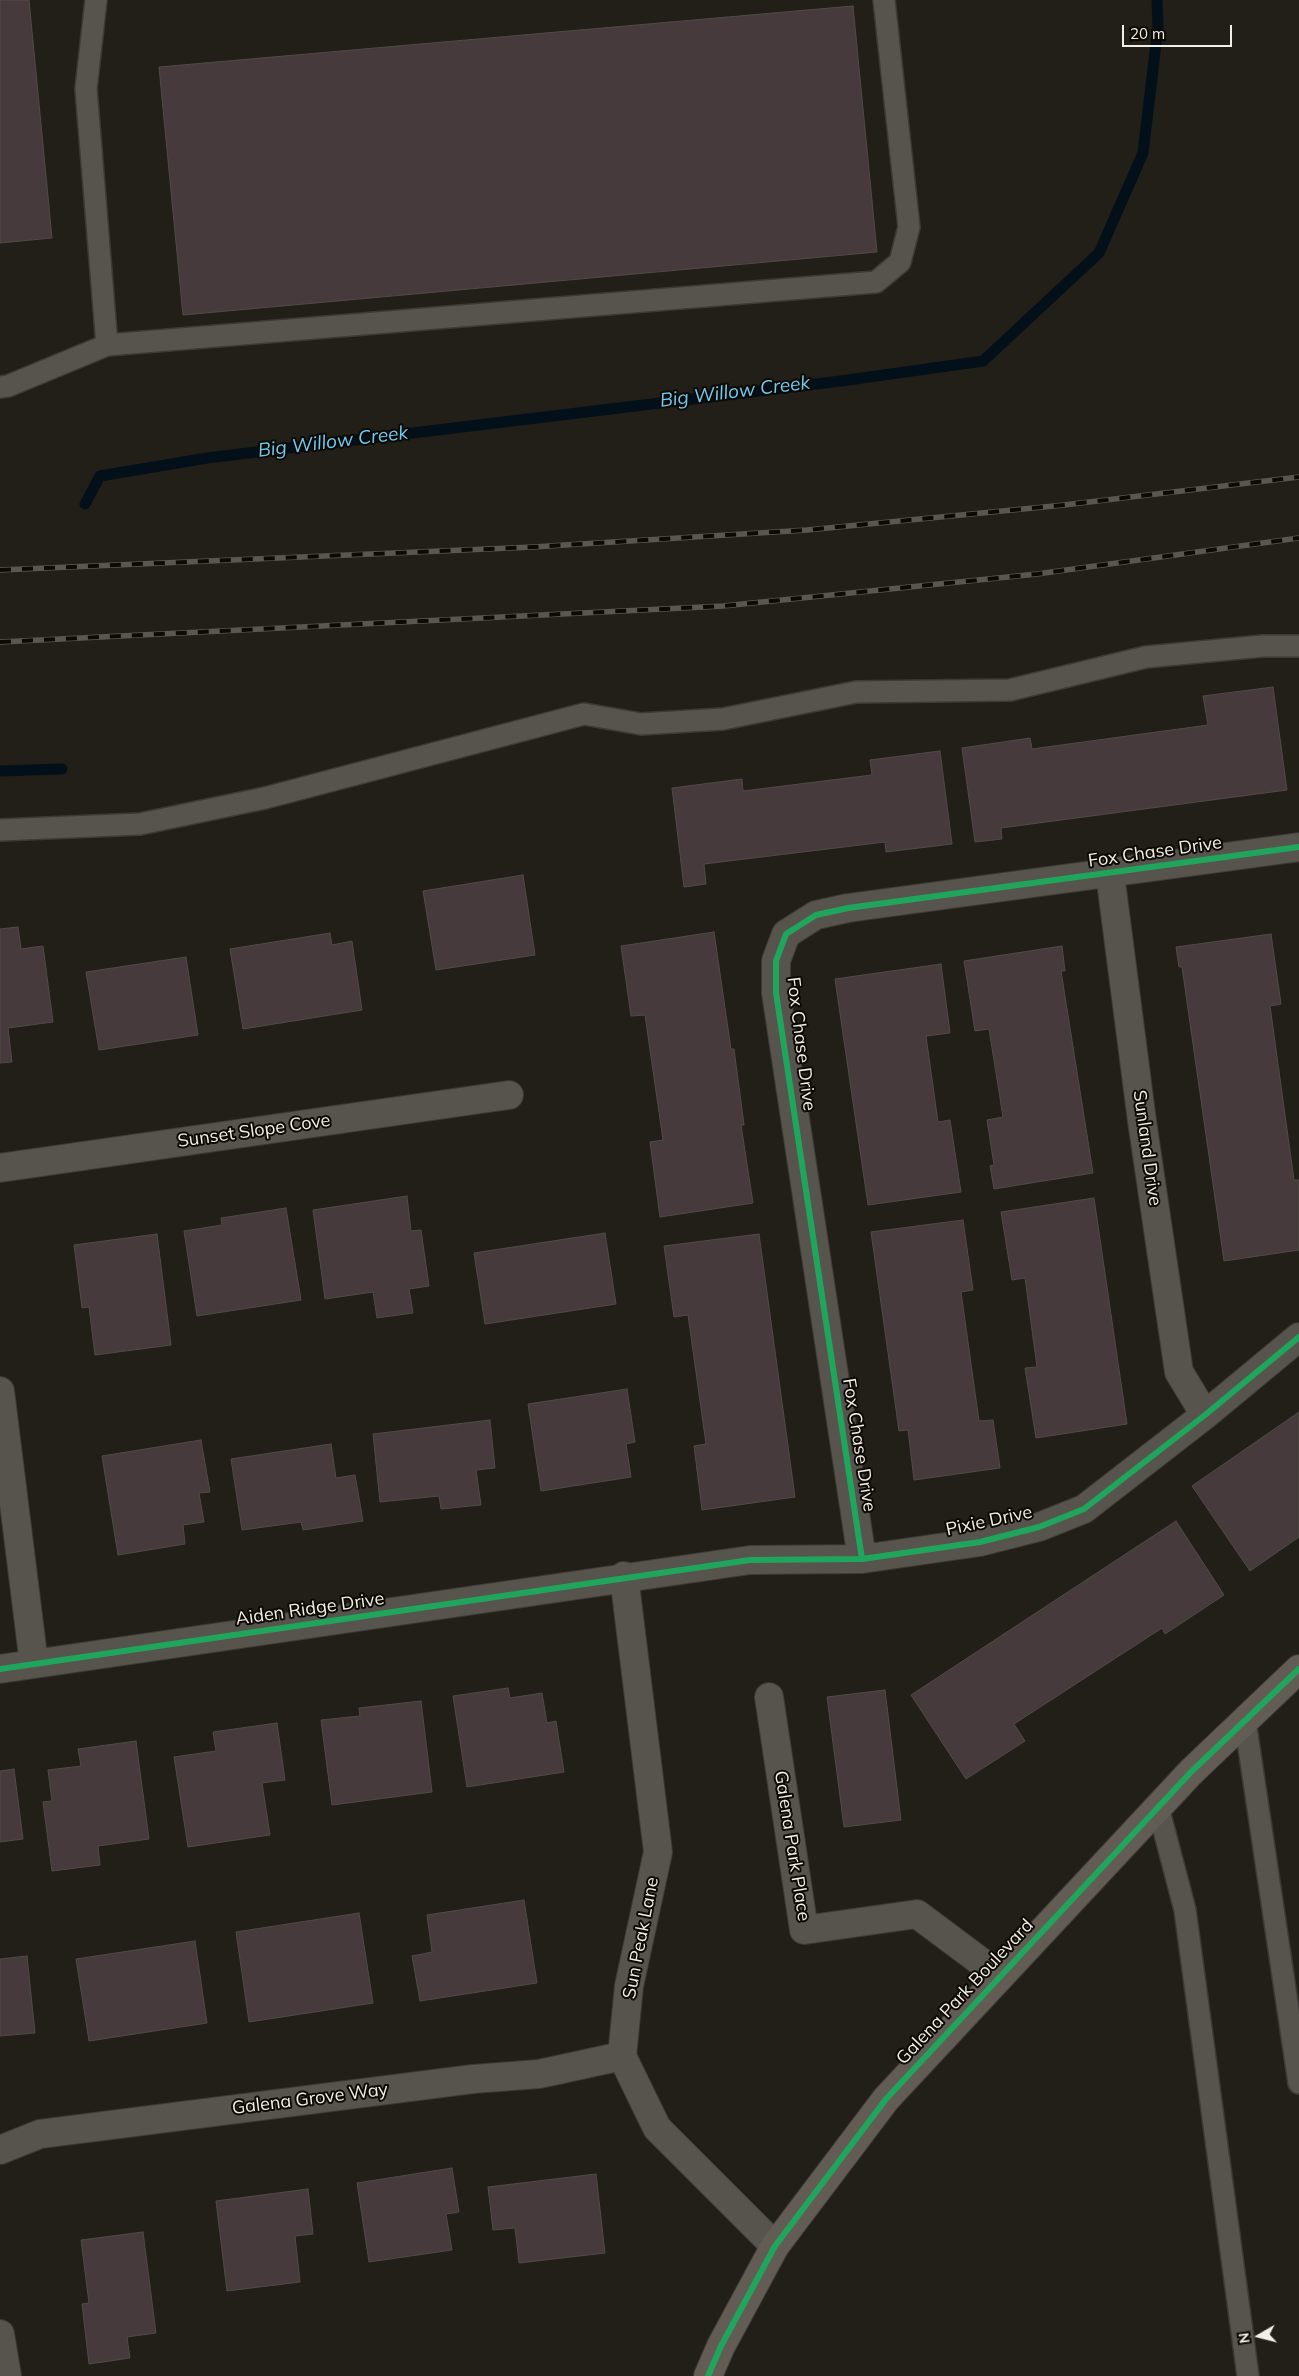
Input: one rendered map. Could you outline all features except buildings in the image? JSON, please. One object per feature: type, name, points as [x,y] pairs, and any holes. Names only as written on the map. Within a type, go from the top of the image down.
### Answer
[{"type":"street","name":"Fox Chase Drive","points":[[862,1559],[776,993],[776,961],[786,934],[816,915],[848,908],[1299,847]]},
{"type":"street","name":"Sunland Drive","points":[[1110,874],[1142,1122],[1179,1372],[1205,1415]]},
{"type":"street","name":"Sunset Slope Cove","points":[[0,1168],[509,1095]]},
{"type":"street","name":"Pixie Drive","points":[[624,1576],[750,1560],[862,1559],[980,1542],[1039,1527],[1084,1509],[1205,1415],[1299,1337]]},
{"type":"street","points":[[0,1391],[34,1664]]},
{"type":"street","name":"Aiden Ridge Drive","points":[[0,1669],[554,1589],[624,1576]]},
{"type":"street","name":"Sun Peak Lane","points":[[622,2056],[629,1986],[658,1852],[624,1576]]},
{"type":"street","name":"Galena Park Boulevard","points":[[708,2376],[721,2346],[775,2246],[886,2099],[1191,1772],[1299,1669]]},
{"type":"street","name":"Galena Park Place","points":[[769,1697],[804,1930],[917,1914],[1000,1976]]},
{"type":"street","points":[[622,2056],[657,2128],[775,2246]]},
{"type":"street","name":"Galena Grove Way","points":[[0,2150],[40,2134],[472,2079],[539,2074],[622,2056]]},
{"type":"street","points":[[0,2334],[7,2376]]},
{"type":"lane","points":[[96,0],[86,89],[107,345]]},
{"type":"lane","points":[[0,387],[8,386],[107,345],[876,282],[900,262],[909,227],[884,0]]},
{"type":"lane","points":[[0,830],[140,824],[265,798],[584,714],[641,724],[723,718],[856,692],[1010,690],[1146,657],[1263,646],[1299,646]]},
{"type":"lane","points":[[1245,1721],[1296,2044],[1299,2083]]},
{"type":"lane","points":[[1158,1807],[1185,1910],[1248,2376]]},
{"type":"waterway","name":"Big Willow Creek","points":[[85,504],[100,476],[207,458],[841,381],[983,361],[1099,253],[1143,153],[1158,27],[1157,0]]},
{"type":"waterway","name":"Big Willow Creek","points":[[0,771],[62,769]]},
{"type":"railway","points":[[0,570],[533,547],[807,530],[1064,505],[1299,477]]},
{"type":"railway","points":[[0,642],[723,606],[1037,574],[1299,538]]},
{"type":"cycle path","points":[[862,1559],[776,993],[776,961],[786,934],[816,915],[848,908],[1299,847]]},
{"type":"cycle path","points":[[0,1669],[750,1560],[862,1559],[980,1542],[1039,1527],[1084,1509],[1205,1415],[1299,1337]]},
{"type":"cycle path","points":[[708,2376],[721,2346],[775,2246],[886,2099],[1191,1772],[1299,1669]]}]
